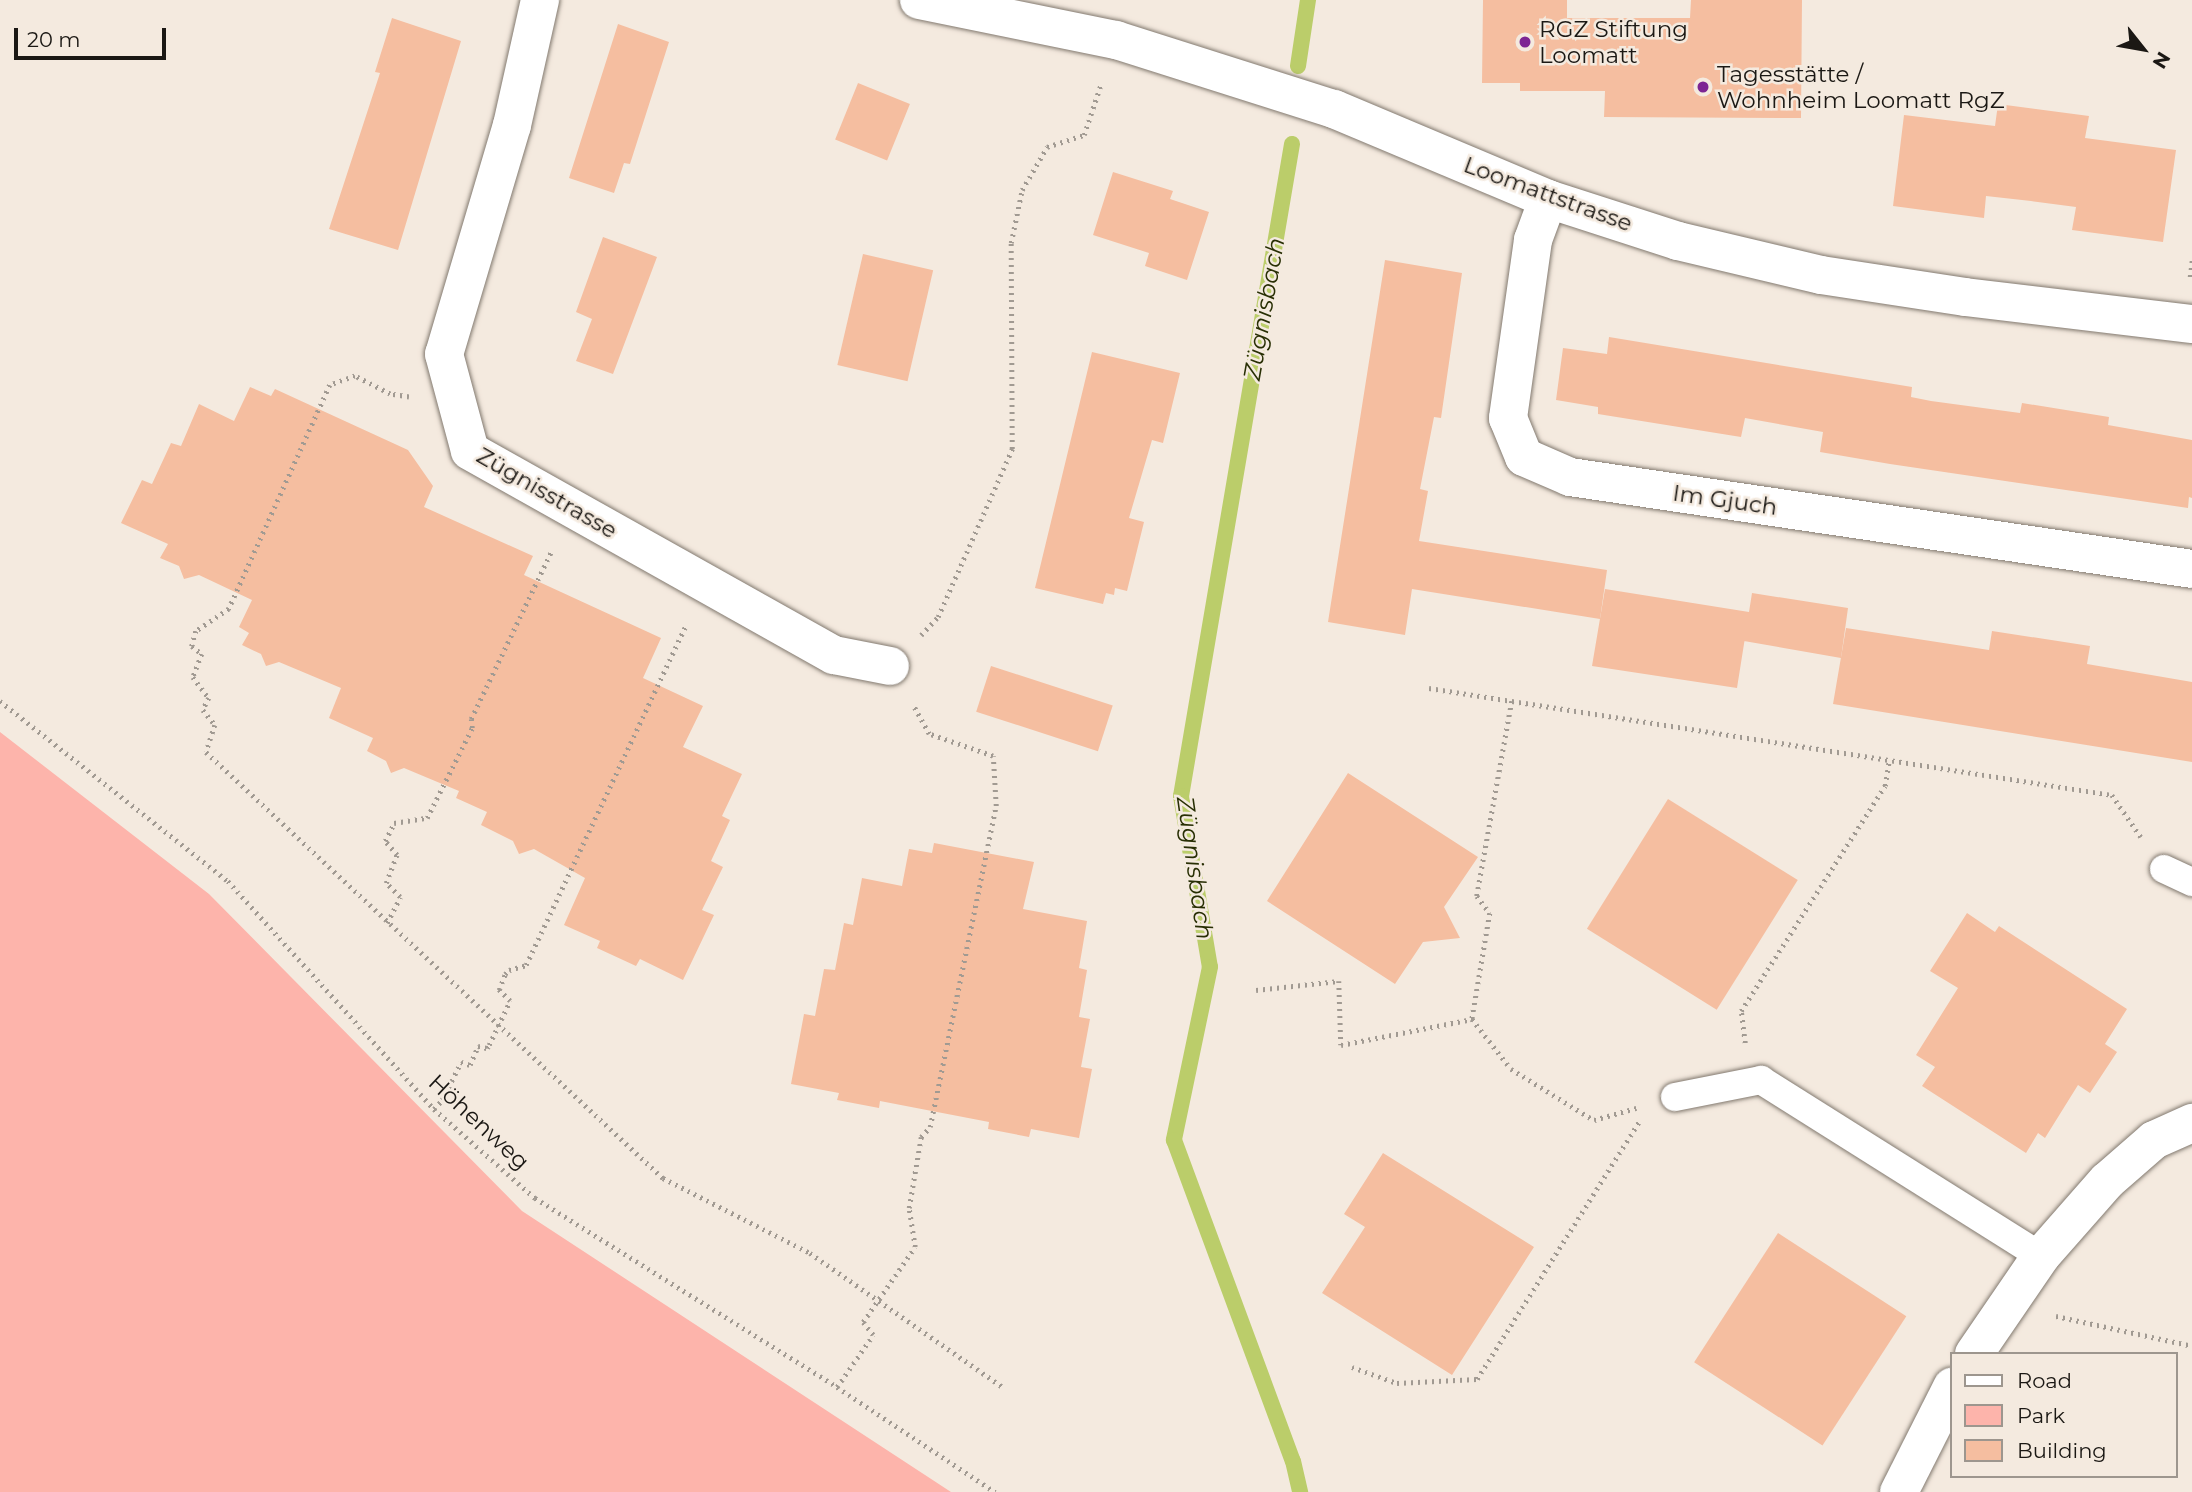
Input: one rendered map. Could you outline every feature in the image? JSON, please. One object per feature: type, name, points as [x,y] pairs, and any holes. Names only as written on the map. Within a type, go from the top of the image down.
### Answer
[{"type":"street","name":"Zügnisstrasse","points":[[540,0],[512,125],[444,354],[470,451],[834,655],[890,666]]},
{"type":"street","name":"Loomattstrasse","points":[[919,0],[1116,40],[1334,109],[1548,199],[1678,241],[1821,275],[1965,297],[2192,324]]},
{"type":"street","name":"Im Gjuch","points":[[1548,199],[1533,240],[1508,418],[1524,457],[1570,477],[2192,569]]},
{"type":"street","points":[[1975,1352],[2041,1255],[2107,1181],[2154,1140],[2192,1123]]},
{"type":"street","points":[[1899,1492],[1951,1389]]},
{"type":"lane","points":[[2164,869],[2192,881]]},
{"type":"lane","points":[[1663,1101],[1761,1080],[2041,1255]]},
{"type":"path","points":[[837,1387],[873,1335],[863,1322],[915,1247],[909,1208],[921,1137],[930,1127],[996,806],[993,756],[929,734],[890,666],[938,617],[1012,449],[1011,243],[1022,190],[1048,147],[1084,135],[1116,40]]},
{"type":"path","points":[[458,406],[390,394],[355,376],[330,385],[229,609],[196,631],[192,646],[202,654],[193,677],[209,698],[203,710],[215,725],[206,752],[663,1178],[810,1253],[1003,1387]]},
{"type":"path","points":[[387,923],[400,897],[386,883],[397,855],[385,842],[394,823],[426,818],[472,728],[471,719],[572,509]]},
{"type":"path","points":[[434,1109],[443,1100],[461,1062],[470,1065],[478,1046],[487,1048],[510,1001],[499,990],[505,974],[509,970],[526,965],[705,583]]},
{"type":"path","points":[[1429,688],[2112,795],[2164,869]]},
{"type":"path","name":"Höhenweg","points":[[0,701],[228,881],[434,1109],[535,1198],[837,1387],[995,1492]]},
{"type":"path","points":[[1512,701],[1477,896],[1490,913],[1472,1019],[1511,1069],[1594,1119],[1663,1101]]},
{"type":"path","points":[[1750,1082],[1741,1012],[1885,786],[1889,760]]},
{"type":"path","points":[[1256,990],[1339,982],[1341,1045],[1472,1019]]},
{"type":"path","points":[[1352,1367],[1397,1383],[1477,1379],[1663,1101]]},
{"type":"path","points":[[2005,1305],[2192,1346]]},
{"type":"green space","points":[[0,732],[209,894],[522,1211],[951,1492],[0,1492]]},
{"type":"building","name":"Tagesstätte / Wohnheim Loomatt RgZ","points":[[1483,0],[1567,0],[1567,18],[1690,18],[1691,0],[1802,0],[1801,118],[1604,117],[1605,91],[1520,91],[1520,83],[1482,83]]},
{"type":"building","points":[[392,18],[461,41],[398,250],[329,229],[380,73],[375,72]]},
{"type":"building","points":[[618,24],[669,42],[630,164],[624,163],[614,193],[569,178]]},
{"type":"building","points":[[858,83],[910,104],[887,161],[835,140]]},
{"type":"building","points":[[1998,104],[2089,116],[2085,138],[2176,150],[2163,242],[2072,230],[2076,207],[2031,201],[1986,196],[1984,218],[1893,206],[1904,115],[1995,126]]},
{"type":"building","points":[[1113,172],[1173,191],[1170,199],[1209,212],[1187,280],[1145,266],[1149,253],[1093,235]]},
{"type":"building","points":[[603,237],[657,257],[613,374],[576,361],[592,319],[576,312]]},
{"type":"building","points":[[863,254],[933,270],[908,381],[837,365]]},
{"type":"building","points":[[1385,260],[1462,273],[1441,418],[1434,417],[1420,489],[1428,491],[1419,541],[1607,570],[1600,619],[1412,589],[1405,635],[1328,622]]},
{"type":"building","points":[[1609,337],[1912,387],[1911,397],[1931,401],[2020,413],[2022,403],[2109,417],[2108,425],[2192,440],[2192,498],[2189,497],[2188,508],[1890,464],[1820,452],[1823,432],[1745,418],[1741,437],[1598,414],[1598,407],[1556,400],[1563,348],[1607,354]]},
{"type":"building","points":[[1092,352],[1180,373],[1163,443],[1152,440],[1129,518],[1144,522],[1127,591],[1115,588],[1114,595],[1106,593],[1103,604],[1035,588]]},
{"type":"building","points":[[250,387],[271,396],[275,389],[408,450],[433,486],[424,507],[533,556],[524,575],[661,638],[643,678],[703,706],[683,747],[742,774],[722,816],[730,820],[711,861],[723,867],[702,910],[714,915],[683,980],[640,959],[636,966],[597,948],[600,941],[564,925],[585,878],[534,849],[519,854],[513,841],[481,825],[487,812],[456,798],[459,791],[404,768],[391,773],[386,761],[367,751],[373,738],[329,718],[341,688],[279,662],[266,666],[261,654],[242,645],[249,633],[239,627],[252,600],[199,575],[184,579],[179,566],[160,558],[168,544],[121,523],[142,480],[152,484],[171,443],[181,446],[199,404],[234,421]]},
{"type":"building","points":[[1605,589],[1749,612],[1752,593],[1848,608],[1841,658],[1744,641],[1737,688],[1592,666]]},
{"type":"building","points":[[1846,628],[1989,650],[1992,631],[2090,646],[2087,664],[2192,682],[2192,762],[1833,704]]},
{"type":"building","points":[[991,666],[1113,706],[1098,751],[976,712]]},
{"type":"building","points":[[1348,773],[1478,857],[1444,907],[1460,938],[1423,942],[1395,984],[1267,901]]},
{"type":"building","points":[[1668,799],[1798,880],[1717,1010],[1587,929]]},
{"type":"building","points":[[934,843],[1034,862],[1023,909],[1087,921],[1079,968],[1087,970],[1079,1017],[1090,1019],[1081,1067],[1092,1069],[1079,1138],[1031,1129],[1029,1137],[988,1129],[989,1122],[880,1101],[879,1108],[837,1100],[839,1093],[791,1084],[804,1014],[815,1016],[824,969],[835,970],[844,923],[853,925],[862,878],[902,886],[909,849],[932,853]]},
{"type":"building","points":[[1967,913],[1995,932],[1999,926],[2127,1009],[2105,1044],[2117,1052],[2090,1093],[2078,1085],[2045,1138],[2038,1133],[2026,1153],[1922,1086],[1935,1067],[1916,1055],[1958,988],[1930,971]]},
{"type":"building","points":[[1383,1153],[1534,1247],[1452,1375],[1322,1293],[1365,1227],[1344,1214]]},
{"type":"building","points":[[1778,1233],[1906,1316],[1822,1445],[1694,1362]]},
{"type":"waterway","name":"Zügnisbach","points":[[1298,66],[1308,0]]},
{"type":"waterway","name":"Zügnisbach","points":[[1292,144],[1181,796],[1210,967],[1174,1140],[1293,1461],[1300,1492]]},
{"type":"place","name":"RGZ Stiftung Loomatt","points":[[1525,42]]},
{"type":"place","name":"Tagesstätte / Wohnheim Loomatt RgZ","points":[[1703,87]]}]
